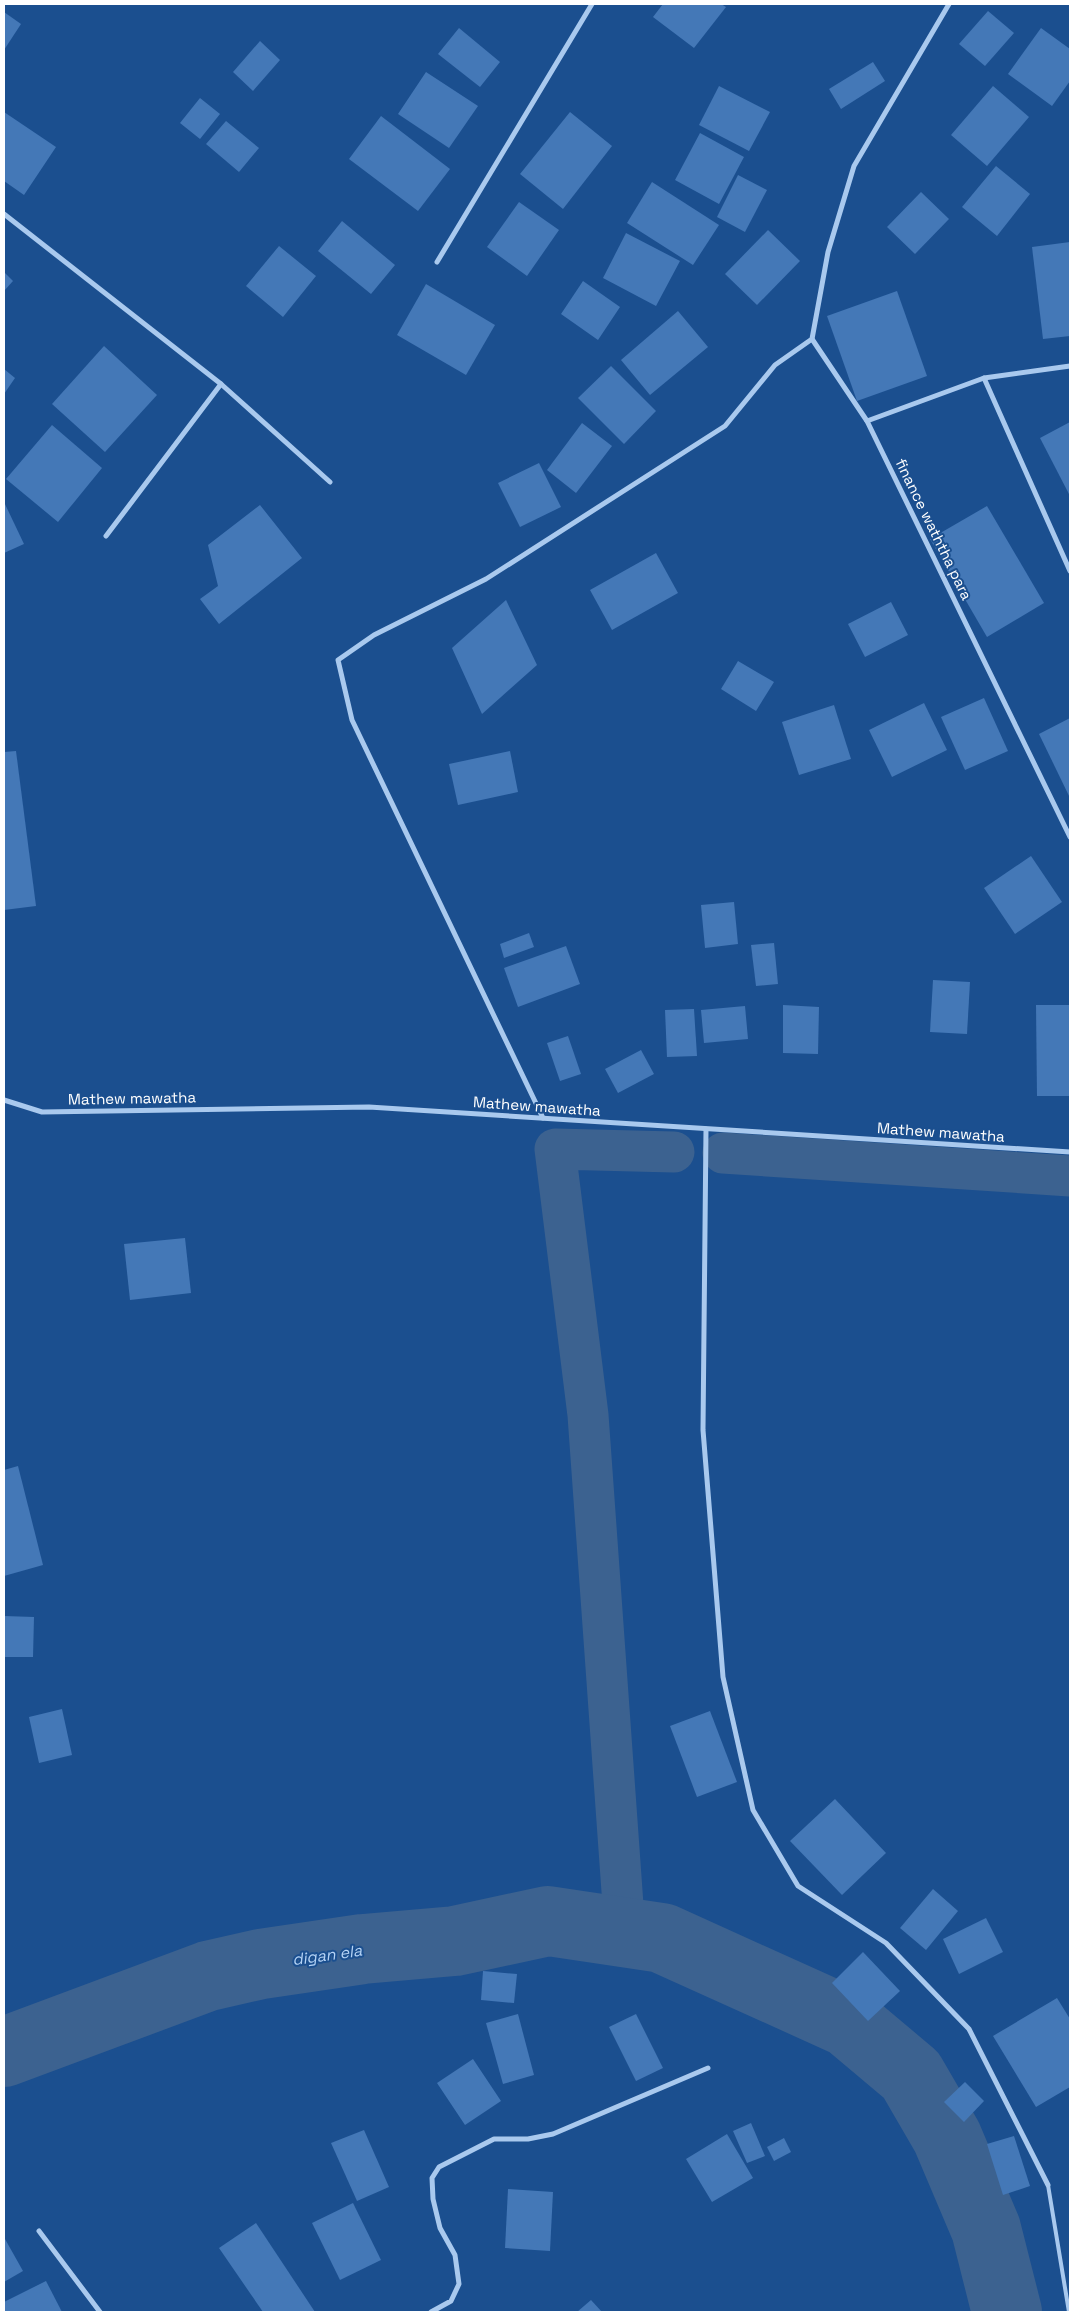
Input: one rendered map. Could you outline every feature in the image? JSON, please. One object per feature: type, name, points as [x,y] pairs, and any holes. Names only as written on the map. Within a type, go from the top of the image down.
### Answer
[{"type":"street","points":[[437,262],[592,4]]},
{"type":"street","points":[[543,1118],[352,720],[338,660],[374,635],[486,579],[725,426],[775,365],[812,339],[828,252],[854,166],[950,4]]},
{"type":"street","points":[[4,214],[221,384],[330,482]]},
{"type":"street","name":"finance waththa para","points":[[812,339],[867,421],[1070,838]]},
{"type":"street","points":[[867,421],[984,378],[1070,366]]},
{"type":"street","points":[[984,378],[1070,571]]},
{"type":"street","points":[[106,536],[221,384]]},
{"type":"street","name":"Mathew mawatha","points":[[4,1100],[42,1112],[369,1107],[1070,1152]]},
{"type":"street","points":[[706,1129],[702,1430],[723,1677],[753,1810],[798,1886],[886,1943],[969,2029],[1048,2185]]},
{"type":"street","points":[[431,2312],[451,2301],[460,2284],[455,2255],[440,2228],[433,2199],[432,2178],[439,2167],[494,2139],[528,2139],[553,2134],[708,2068]]},
{"type":"street","points":[[39,2231],[100,2312]]},
{"type":"lane","points":[[1048,2185],[1069,2312]]},
{"type":"building","points":[[663,4],[721,4],[726,7],[694,48],[653,17]]},
{"type":"building","points":[[988,11],[1014,33],[985,66],[959,44]]},
{"type":"building","points":[[4,12],[21,24],[4,50]]},
{"type":"building","points":[[459,28],[500,62],[480,87],[438,54]]},
{"type":"building","points":[[1041,28],[1070,49],[1070,81],[1052,106],[1008,74]]},
{"type":"building","points":[[260,41],[280,60],[253,91],[233,72]]},
{"type":"building","points":[[873,62],[885,81],[841,109],[829,89]]},
{"type":"building","points":[[426,72],[478,106],[449,148],[398,114]]},
{"type":"building","points":[[719,86],[770,112],[749,151],[699,125]]},
{"type":"building","points":[[993,86],[1029,117],[987,166],[951,135]]},
{"type":"building","points":[[200,98],[220,114],[200,139],[180,123]]},
{"type":"building","points":[[4,112],[56,147],[24,195],[4,181]]},
{"type":"building","points":[[570,112],[612,146],[563,209],[520,174]]},
{"type":"building","points":[[381,116],[450,169],[418,211],[349,159]]},
{"type":"building","points":[[226,121],[259,148],[239,172],[206,144]]},
{"type":"building","points":[[700,133],[744,157],[719,204],[675,180]]},
{"type":"building","points":[[996,166],[1030,194],[997,236],[962,207]]},
{"type":"building","points":[[738,175],[767,190],[745,232],[717,217]]},
{"type":"building","points":[[652,182],[719,225],[693,265],[627,223]]},
{"type":"building","points":[[921,192],[949,219],[915,254],[887,227]]},
{"type":"building","points":[[519,202],[559,230],[527,276],[487,247]]},
{"type":"building","points":[[342,221],[395,265],[371,294],[318,251]]},
{"type":"building","points":[[768,230],[800,261],[757,305],[725,274]]},
{"type":"building","points":[[626,233],[680,261],[656,306],[603,278]]},
{"type":"building","points":[[1070,242],[1070,336],[1043,339],[1032,247]]},
{"type":"building","points":[[279,246],[316,276],[283,317],[246,286]]},
{"type":"building","points":[[4,272],[13,281],[4,291]]},
{"type":"building","points":[[583,281],[620,307],[598,340],[561,314]]},
{"type":"building","points":[[426,284],[495,325],[466,375],[397,335]]},
{"type":"building","points":[[897,291],[927,376],[857,401],[827,316]]},
{"type":"building","points":[[678,311],[708,347],[650,395],[621,360]]},
{"type":"building","points":[[104,346],[157,395],[105,452],[52,404]]},
{"type":"building","points":[[611,366],[656,411],[624,444],[578,398]]},
{"type":"building","points":[[4,369],[15,378],[4,394]]},
{"type":"building","points":[[1070,422],[1070,496],[1040,438]]},
{"type":"building","points":[[582,423],[612,446],[576,493],[547,470]]},
{"type":"building","points":[[52,425],[102,468],[58,522],[6,479]]},
{"type":"building","points":[[539,463],[561,507],[520,527],[498,483]]},
{"type":"building","points":[[4,502],[24,544],[4,553]]},
{"type":"building","points":[[260,505],[302,558],[219,624],[200,599],[218,586],[208,545]]},
{"type":"building","points":[[987,506],[1044,603],[987,637],[930,539]]},
{"type":"building","points":[[656,553],[678,593],[612,630],[590,590]]},
{"type":"building","points":[[506,600],[537,665],[482,714],[452,648]]},
{"type":"building","points":[[891,602],[908,635],[865,657],[848,624]]},
{"type":"building","points":[[738,661],[774,682],[756,711],[721,689]]},
{"type":"building","points":[[984,698],[1008,751],[965,770],[941,717]]},
{"type":"building","points":[[924,703],[947,750],[892,777],[869,730]]},
{"type":"building","points":[[834,705],[851,759],[799,775],[782,722]]},
{"type":"building","points":[[1070,718],[1070,798],[1039,734]]},
{"type":"building","points":[[16,751],[36,906],[4,910],[4,752]]},
{"type":"building","points":[[510,751],[518,792],[458,805],[449,764]]},
{"type":"building","points":[[1031,856],[1062,902],[1015,934],[984,888]]},
{"type":"building","points":[[734,902],[738,944],[705,948],[701,905]]},
{"type":"building","points":[[529,933],[534,947],[504,958],[500,944]]},
{"type":"building","points":[[774,943],[778,984],[756,986],[751,945]]},
{"type":"building","points":[[566,946],[580,984],[518,1007],[504,968]]},
{"type":"building","points":[[933,980],[970,982],[967,1034],[930,1032]]},
{"type":"building","points":[[783,1005],[819,1007],[818,1054],[783,1053]]},
{"type":"building","points":[[1036,1005],[1070,1005],[1070,1096],[1037,1096]]},
{"type":"building","points":[[745,1006],[748,1039],[704,1043],[701,1010]]},
{"type":"building","points":[[694,1009],[697,1056],[667,1057],[665,1010]]},
{"type":"building","points":[[568,1036],[581,1074],[560,1081],[547,1043]]},
{"type":"building","points":[[641,1050],[654,1074],[618,1093],[605,1069]]},
{"type":"building","points":[[185,1238],[191,1293],[130,1300],[124,1244]]},
{"type":"building","points":[[18,1466],[43,1565],[4,1576],[4,1470]]},
{"type":"building","points":[[4,1616],[34,1617],[33,1657],[4,1657]]},
{"type":"building","points":[[62,1709],[72,1755],[39,1763],[29,1717]]},
{"type":"building","points":[[710,1711],[737,1782],[697,1797],[670,1726]]},
{"type":"building","points":[[835,1799],[886,1853],[842,1895],[790,1841]]},
{"type":"building","points":[[933,1889],[958,1911],[926,1950],[900,1928]]},
{"type":"building","points":[[986,1918],[1003,1952],[959,1974],[943,1939]]},
{"type":"building","points":[[863,1952],[900,1991],[868,2021],[832,1983]]},
{"type":"building","points":[[483,1971],[517,1974],[514,2003],[481,2000]]},
{"type":"building","points":[[1057,1998],[1070,2019],[1070,2087],[1036,2107],[993,2036]]},
{"type":"building","points":[[518,2014],[534,2075],[503,2084],[486,2023]]},
{"type":"building","points":[[636,2014],[663,2068],[636,2081],[609,2027]]},
{"type":"building","points":[[473,2059],[501,2101],[465,2125],[437,2083]]},
{"type":"building","points":[[965,2082],[984,2101],[964,2122],[944,2102]]},
{"type":"building","points":[[751,2123],[765,2156],[747,2163],[733,2131]]},
{"type":"building","points":[[364,2130],[389,2187],[357,2201],[331,2143]]},
{"type":"building","points":[[727,2134],[753,2178],[712,2202],[686,2159]]},
{"type":"building","points":[[1014,2136],[1030,2186],[1003,2195],[987,2144]]},
{"type":"building","points":[[784,2138],[791,2152],[774,2161],[767,2147]]},
{"type":"building","points":[[508,2189],[553,2192],[550,2251],[505,2248]]},
{"type":"building","points":[[353,2203],[381,2260],[340,2280],[312,2223]]},
{"type":"building","points":[[256,2223],[315,2312],[263,2312],[219,2248]]},
{"type":"building","points":[[4,2240],[23,2271],[4,2282]]},
{"type":"building","points":[[46,2281],[62,2312],[4,2312],[4,2302]]},
{"type":"building","points":[[591,2300],[602,2312],[577,2312]]},
{"type":"waterway","points":[[625,1933],[588,1415],[555,1149],[674,1152]]},
{"type":"waterway","points":[[723,1153],[1070,1176]]},
{"type":"waterway","name":"digan ela","points":[[4,2052],[208,1976],[261,1964],[363,1949],[455,1941],[548,1921],[662,1938],[848,2022],[911,2075],[947,2137],[986,2229],[1007,2312]]}]
